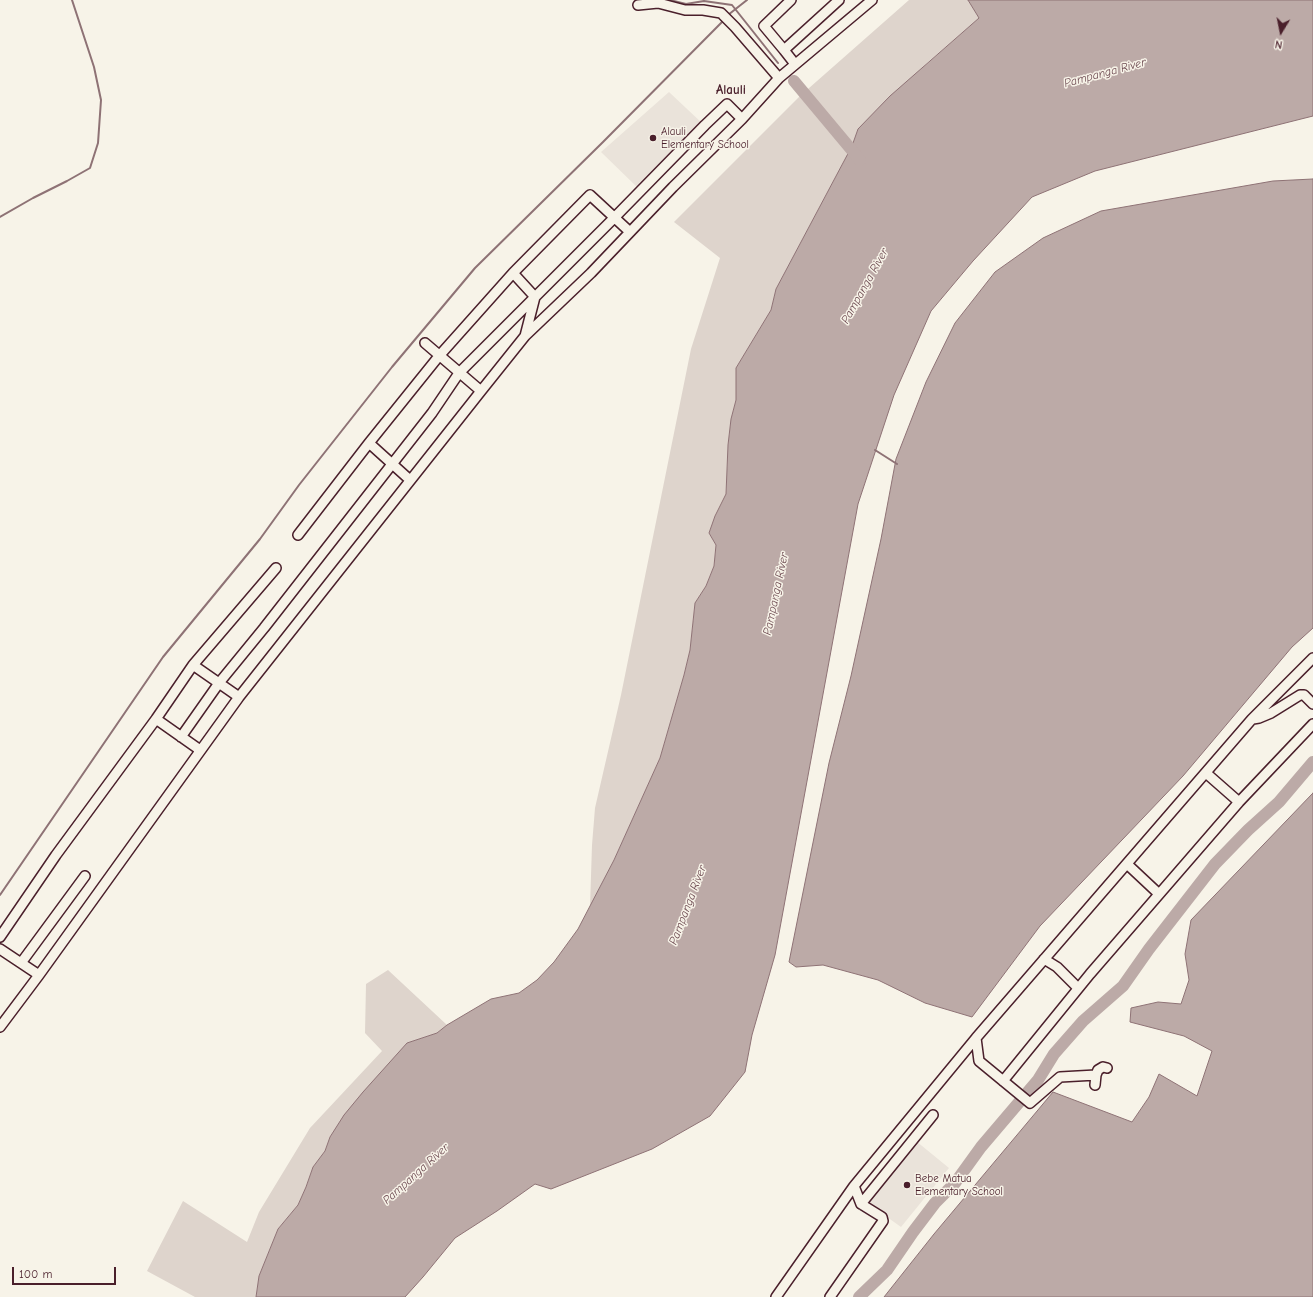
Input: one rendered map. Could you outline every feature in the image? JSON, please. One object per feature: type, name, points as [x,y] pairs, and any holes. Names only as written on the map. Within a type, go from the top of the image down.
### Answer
[{"type":"street","points":[[791,0],[764,26],[795,64]]},
{"type":"street","points":[[784,50],[839,0]]},
{"type":"street","points":[[0,1027],[239,697],[525,336],[591,273],[673,187],[742,119],[779,78],[872,0]]},
{"type":"street","points":[[638,5],[658,3],[685,10],[703,10],[721,13],[779,78]]},
{"type":"street","points":[[181,737],[219,683],[264,628],[432,413],[459,373],[727,104],[742,119]]},
{"type":"street","points":[[298,536],[369,442],[439,356],[513,273],[590,195],[630,232]]},
{"type":"street","points":[[513,273],[535,297]]},
{"type":"street","points":[[525,336],[535,297]]},
{"type":"street","points":[[425,343],[480,391]]},
{"type":"street","points":[[369,442],[410,480]]},
{"type":"street","points":[[0,937],[56,855],[156,719],[193,665],[276,568]]},
{"type":"street","points":[[776,1297],[854,1186],[976,1038],[1252,720],[1313,658]]},
{"type":"street","points":[[193,665],[239,697]]},
{"type":"street","points":[[1252,720],[1271,713],[1300,695],[1304,695],[1313,704]]},
{"type":"street","points":[[156,719],[200,750]]},
{"type":"street","points":[[1003,1081],[1078,988],[1159,894],[1239,802],[1313,724]]},
{"type":"street","points":[[1206,773],[1239,802]]},
{"type":"street","points":[[1127,864],[1159,894]]},
{"type":"street","points":[[21,962],[85,876]]},
{"type":"street","points":[[0,949],[39,975]]},
{"type":"street","points":[[1044,959],[1057,967],[1078,988]]},
{"type":"street","points":[[976,1038],[979,1061],[1030,1103],[1060,1077],[1096,1075]]},
{"type":"street","points":[[1095,1085],[1098,1070],[1103,1067],[1107,1068]]},
{"type":"street","points":[[861,1204],[933,1115]]},
{"type":"street","points":[[830,1297],[883,1221],[882,1217],[861,1204],[854,1186]]},
{"type":"shaded area","points":[[909,0],[968,0],[979,18],[927,63],[858,129],[852,146],[776,289],[771,310],[736,368],[736,400],[731,419],[728,445],[726,494],[715,516],[709,533],[716,545],[714,566],[706,586],[695,603],[690,650],[660,758],[614,860],[590,907],[595,808],[621,695],[691,349],[720,258],[674,222],[800,96]]},
{"type":"shaded area","name":"Alauli Elementary School","points":[[669,92],[703,124],[638,188],[601,152]]},
{"type":"shaded area","points":[[388,970],[447,1025],[437,1033],[407,1043],[330,1137],[325,1151],[313,1167],[298,1205],[278,1229],[259,1276],[256,1297],[195,1297],[147,1271],[183,1201],[247,1242],[259,1212],[310,1128],[382,1051],[365,1033],[366,984]]},
{"type":"shaded area","name":"Bebe Matua Elementary School","points":[[916,1141],[949,1168],[901,1227],[866,1202]]},
{"type":"water","name":"Pampanga River","points":[[968,0],[1313,0],[1313,116],[1095,171],[1032,197],[973,261],[931,311],[894,395],[858,504],[775,955],[752,1035],[745,1072],[710,1116],[652,1149],[551,1189],[535,1184],[455,1238],[405,1297],[256,1297],[259,1276],[278,1229],[298,1205],[313,1167],[325,1151],[330,1137],[344,1115],[363,1092],[407,1043],[437,1033],[447,1025],[491,999],[519,993],[537,980],[554,962],[578,929],[614,860],[660,758],[684,675],[690,650],[695,603],[706,586],[714,566],[716,545],[709,533],[715,516],[726,494],[728,445],[731,419],[736,400],[736,368],[771,310],[776,289],[852,146],[858,129],[890,96],[979,18]]},
{"type":"water","points":[[1313,179],[1313,628],[1292,647],[1183,776],[1040,926],[972,1017],[925,1003],[878,980],[823,965],[796,967],[789,962],[829,763],[851,676],[881,539],[896,459],[926,382],[955,323],[995,272],[1043,238],[1101,211],[1273,181]]},
{"type":"water","points":[[1313,793],[1313,1297],[884,1297],[934,1234],[1053,1092],[1132,1122],[1149,1097],[1159,1074],[1197,1096],[1212,1051],[1184,1036],[1130,1022],[1131,1008],[1158,1002],[1181,1004],[1189,980],[1185,954],[1191,920]]},
{"type":"waterway","points":[[0,217],[90,168],[98,143],[101,100],[94,67],[72,0]]},
{"type":"waterway","points":[[670,0],[686,4],[704,1],[732,5],[778,63]]},
{"type":"waterway","points":[[728,15],[747,0]]},
{"type":"waterway","points":[[0,895],[163,657],[260,539],[299,485],[392,367],[475,268],[724,20]]},
{"type":"waterway","points":[[794,81],[860,160]]},
{"type":"waterway","points":[[875,450],[897,464]]},
{"type":"waterway","points":[[859,1297],[887,1270],[935,1203],[955,1183],[981,1147],[1038,1080],[1054,1054],[1083,1021],[1123,986],[1149,949],[1215,864],[1248,830],[1279,802],[1313,762]]},
{"type":"place","name":"Alauli Elementary School","points":[[653,138]]},
{"type":"place","name":"Bebe Matua Elementary School","points":[[907,1185]]},
{"type":"district","name":"Alauli","points":[[731,90]]}]
